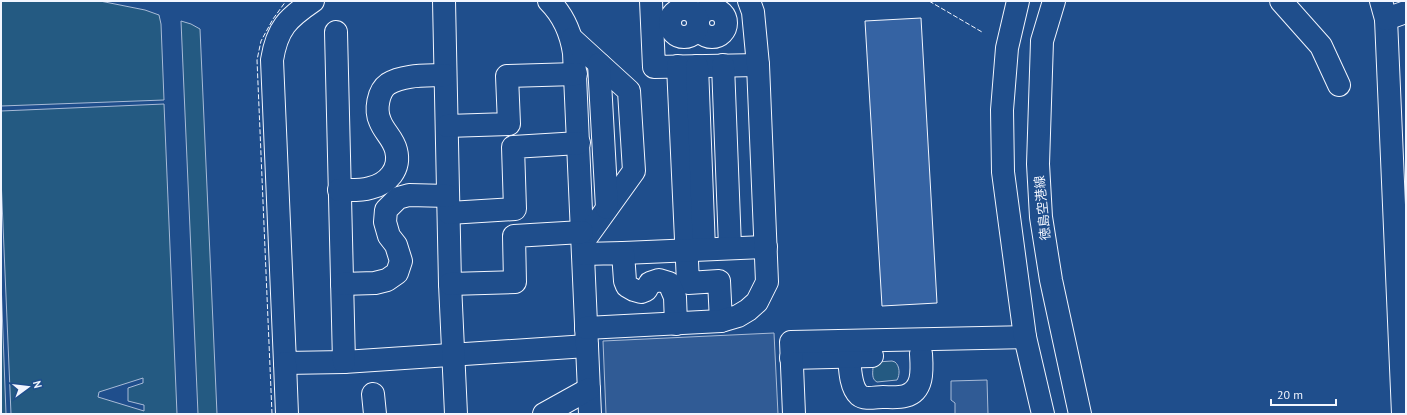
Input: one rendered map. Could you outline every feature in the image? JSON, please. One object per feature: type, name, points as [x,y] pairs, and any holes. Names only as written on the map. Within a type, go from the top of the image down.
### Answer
[{"type":"main road","points":[[287,414],[272,60],[275,44],[281,31],[291,17],[314,1]]},
{"type":"main road","points":[[444,1],[450,284],[456,414]]},
{"type":"main road","points":[[651,1],[654,67],[758,65]]},
{"type":"main road","points":[[285,363],[344,362],[454,355],[676,324],[721,321],[738,316],[748,310],[757,302],[767,282],[758,65],[753,12],[749,1]]},
{"type":"main road","points":[[1018,1],[1007,48],[1002,110],[1003,172],[1027,344],[1043,414]]},
{"type":"main road","name":"徳島空港線","points":[[1054,1],[1042,41],[1038,164],[1040,209],[1051,280],[1080,414]]},
{"type":"main road","points":[[1281,1],[1321,46],[1339,85]]},
{"type":"main road","points":[[558,4],[572,39],[576,74],[590,414]]},
{"type":"main road","points":[[1391,11],[1403,414]]},
{"type":"main road","points":[[696,19],[687,66],[695,249],[688,283],[719,282],[721,321]]},
{"type":"main road","points":[[336,32],[344,362]]},
{"type":"main road","points":[[572,39],[629,91],[634,171],[583,243]]},
{"type":"main road","points":[[723,65],[730,247]]},
{"type":"main road","points":[[606,70],[607,208]]},
{"type":"main road","points":[[447,126],[509,124],[507,76],[576,74]]},
{"type":"main road","points":[[339,190],[369,189],[379,185],[395,170],[397,162],[396,150],[392,139],[380,121],[378,108],[381,93],[387,85],[398,80],[412,77],[446,75]]},
{"type":"main road","points":[[342,284],[375,283],[387,280],[397,273],[401,261],[396,245],[389,236],[385,222],[386,210],[398,198],[409,195],[449,205],[515,209],[513,147],[579,143]]},
{"type":"main road","points":[[450,284],[515,282],[514,236],[583,243],[623,253],[730,247],[766,247]]},
{"type":"main road","points":[[623,253],[625,281],[627,286],[641,292],[646,290],[650,284],[659,280],[669,283],[675,297],[676,324]]},
{"type":"main road","points":[[794,414],[791,342],[1027,344]]},
{"type":"main road","points":[[791,358],[922,354],[1027,344]]},
{"type":"main road","points":[[849,356],[852,381],[858,394],[865,398],[905,396],[915,391],[920,383],[922,354]]},
{"type":"main road","points":[[544,414],[589,389]]},
{"type":"shaded area","points":[[1,1],[100,1],[145,10],[159,15],[161,24],[164,100],[1,106]]},
{"type":"shaded area","points":[[181,21],[200,29],[217,414],[198,414]]},
{"type":"shaded area","points":[[164,104],[177,414],[11,414],[1,178],[1,111]],"holes":[[[143,378],[143,383],[128,388],[128,401],[144,405],[144,411],[98,397],[99,392]]]},
{"type":"shaded area","points":[[1,281],[6,414],[1,414]]},
{"type":"shaded area","points":[[774,333],[778,414],[606,414],[603,341]]},
{"type":"shaded area","points":[[892,361],[897,364],[899,368],[897,380],[875,381],[873,366],[877,362]]},
{"type":"shaded area","points":[[987,380],[988,414],[955,414],[955,403],[951,400],[951,381]]},
{"type":"building","points":[[921,18],[937,303],[882,306],[865,21]]},
{"type":"fence","points":[[272,414],[257,60],[261,41],[273,19],[286,1]]},
{"type":"fence","points":[[929,1],[982,32]]}]
